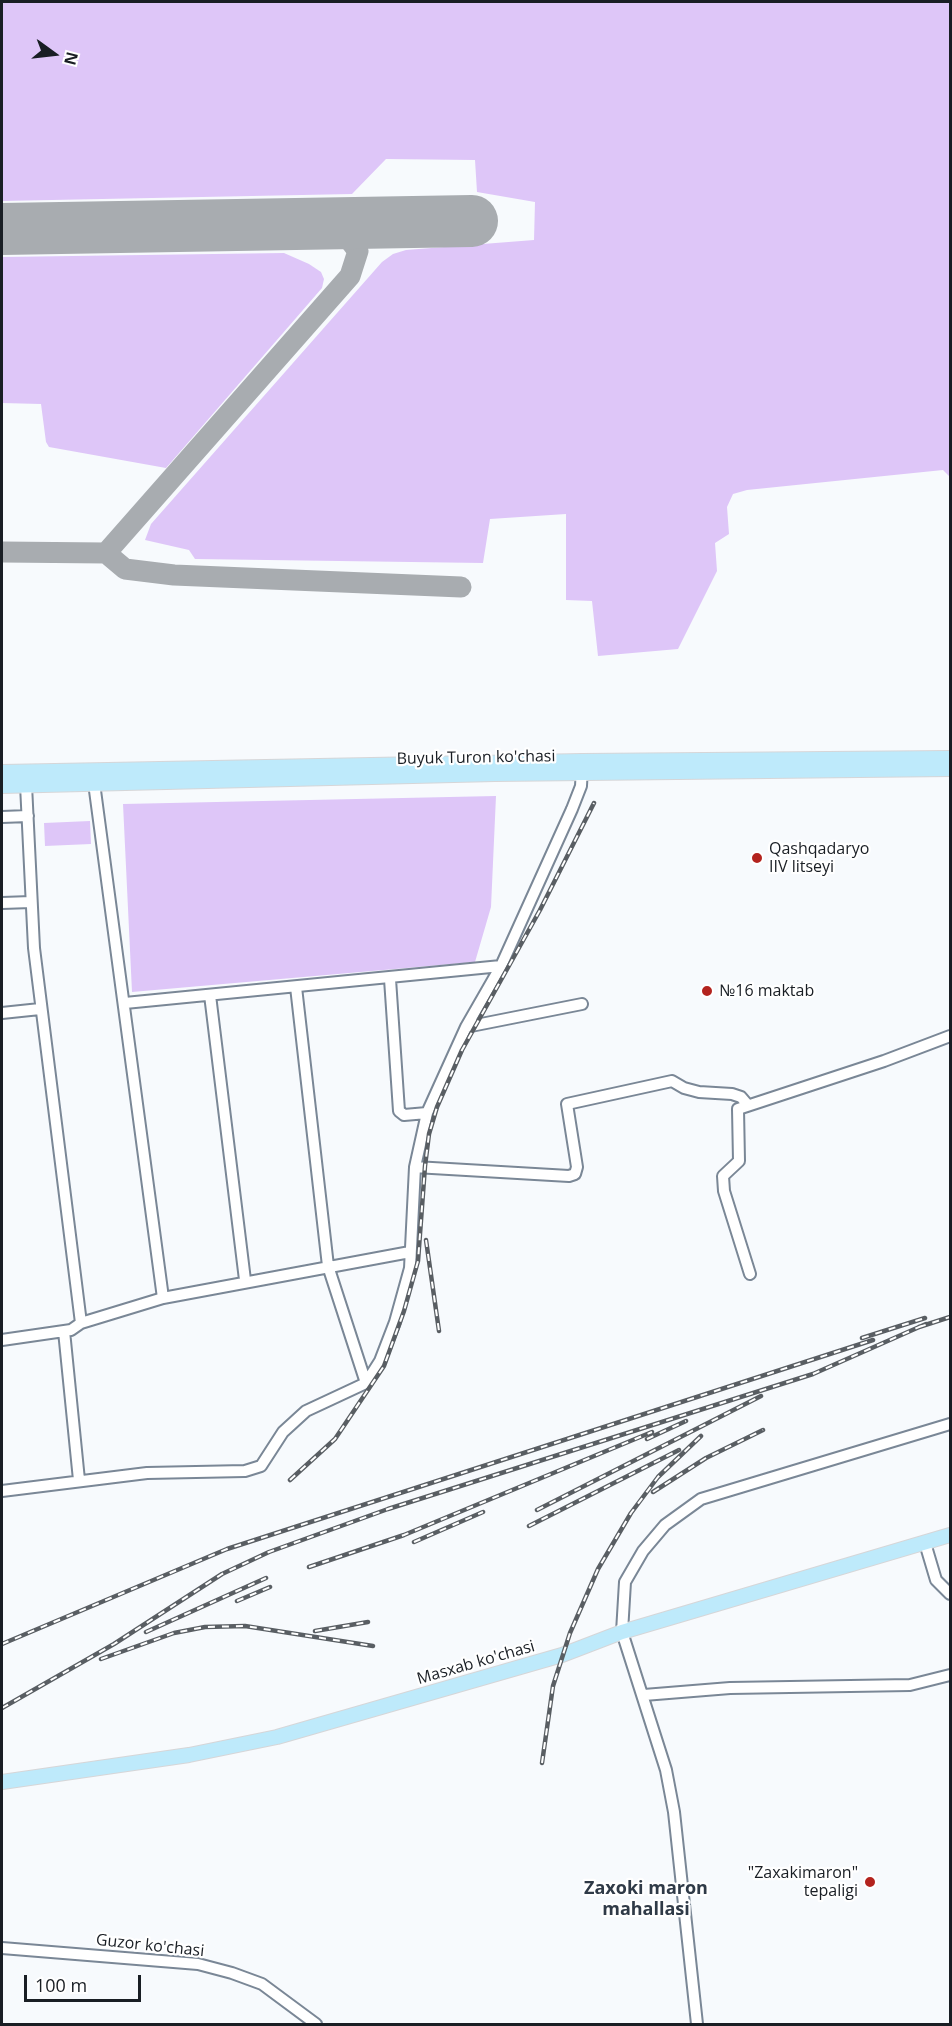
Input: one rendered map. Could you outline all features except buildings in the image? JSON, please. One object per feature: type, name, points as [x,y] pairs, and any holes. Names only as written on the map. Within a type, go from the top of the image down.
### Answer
[{"type":"main road","name":"Buyuk Turon ko'chasi","points":[[2,786],[582,767],[951,758]]},
{"type":"main road","name":"Buyuk Turon ko'chasi","points":[[2,772],[582,767],[951,769]]},
{"type":"main road","name":"Masxab ko'chasi","points":[[2,1782],[189,1755],[277,1737],[562,1655],[622,1632],[951,1535]]},
{"type":"street","points":[[2,1491],[147,1473],[222,1474],[245,1471],[261,1466],[283,1432],[306,1411],[366,1383],[380,1361],[395,1322],[410,1268],[415,1167],[427,1113],[466,1027],[501,966],[579,794],[582,767]]},
{"type":"street","points":[[94,783],[163,1298]]},
{"type":"street","points":[[26,785],[31,902],[40,1009],[81,1323]]},
{"type":"street","points":[[2,817],[28,816]]},
{"type":"street","points":[[2,903],[31,902]]},
{"type":"street","points":[[125,1003],[390,979],[501,966]]},
{"type":"street","points":[[390,979],[399,1111],[404,1115],[427,1113]]},
{"type":"street","points":[[296,987],[328,1266],[366,1383]]},
{"type":"street","points":[[210,995],[245,1280]]},
{"type":"street","points":[[466,1027],[582,1004]]},
{"type":"street","points":[[2,1013],[40,1009]]},
{"type":"street","points":[[750,1274],[724,1191],[723,1176],[739,1161],[738,1109],[747,1104],[884,1061],[951,1036]]},
{"type":"street","points":[[415,1167],[569,1176],[575,1174],[577,1167],[567,1104],[672,1081],[699,1092],[732,1094],[747,1104]]},
{"type":"street","points":[[2,1340],[64,1331],[81,1323],[163,1298],[245,1280],[410,1252]]},
{"type":"street","points":[[64,1331],[79,1480]]},
{"type":"street","points":[[697,2025],[674,1812],[666,1770],[644,1695],[622,1632],[625,1582],[643,1551],[665,1525],[701,1499],[951,1424]]},
{"type":"street","points":[[925,1543],[936,1580],[951,1594]]},
{"type":"street","points":[[644,1695],[730,1688],[910,1685],[951,1675]]},
{"type":"street","name":"Guzor ko'chasi","points":[[2,1948],[198,1964],[262,1984],[316,2025]]},
{"type":"shaded area","points":[[2,2],[950,2],[950,477],[943,470],[747,490],[733,494],[727,507],[729,534],[715,543],[717,571],[678,649],[598,656],[592,601],[566,600],[566,514],[490,519],[483,563],[195,559],[189,550],[145,540],[151,524],[382,262],[393,254],[406,250],[534,240],[535,202],[477,192],[475,160],[386,159],[352,194],[2,201]]},
{"type":"shaded area","points":[[284,253],[321,272],[324,279],[322,288],[166,468],[49,447],[46,442],[41,404],[2,403],[2,257]]},
{"type":"shaded area","points":[[496,796],[491,907],[475,962],[132,992],[123,804]]},
{"type":"shaded area","points":[[90,821],[91,844],[45,846],[44,823]]},
{"type":"taxiway","points":[[106,553],[350,276],[358,251],[345,234],[325,223]]},
{"type":"taxiway","points":[[2,552],[106,553],[125,569],[174,575],[461,587]]},
{"type":"runway","points":[[2,229],[472,221]]},
{"type":"railway","points":[[290,1480],[335,1439],[384,1366],[404,1311],[418,1261],[425,1166],[429,1134],[437,1107],[462,1050],[540,910],[594,803]]},
{"type":"railway","points":[[426,1240],[439,1331]]},
{"type":"railway","points":[[919,1327],[950,1317]]},
{"type":"railway","points":[[862,1338],[925,1318]]},
{"type":"railway","points":[[2,1708],[114,1644],[222,1574],[269,1552],[388,1509],[813,1374],[926,1324]]},
{"type":"railway","points":[[2,1644],[227,1549],[873,1340]]},
{"type":"railway","points":[[537,1510],[761,1396]]},
{"type":"railway","points":[[647,1439],[686,1421]]},
{"type":"railway","points":[[653,1492],[706,1458],[763,1430]]},
{"type":"railway","points":[[309,1567],[404,1535],[652,1432]]},
{"type":"railway","points":[[542,1763],[553,1686],[570,1633],[598,1569],[631,1513],[658,1477],[701,1436]]},
{"type":"railway","points":[[529,1526],[679,1450]]},
{"type":"railway","points":[[414,1542],[483,1512]]},
{"type":"railway","points":[[146,1632],[266,1578]]},
{"type":"railway","points":[[237,1601],[270,1587]]},
{"type":"railway","points":[[315,1631],[368,1622]]},
{"type":"railway","points":[[101,1659],[174,1633],[205,1627],[245,1626],[373,1646]]},
{"type":"place","name":"Qashqadaryo IIV litseyi","points":[[757,858]]},
{"type":"place","name":"№16 maktab","points":[[707,991]]},
{"type":"place","name":"\"Zaxakimaron\" tepaligi","points":[[870,1882]]},
{"type":"district","name":"Zaxoki maron mahallasi","points":[[646,1899]]}]
